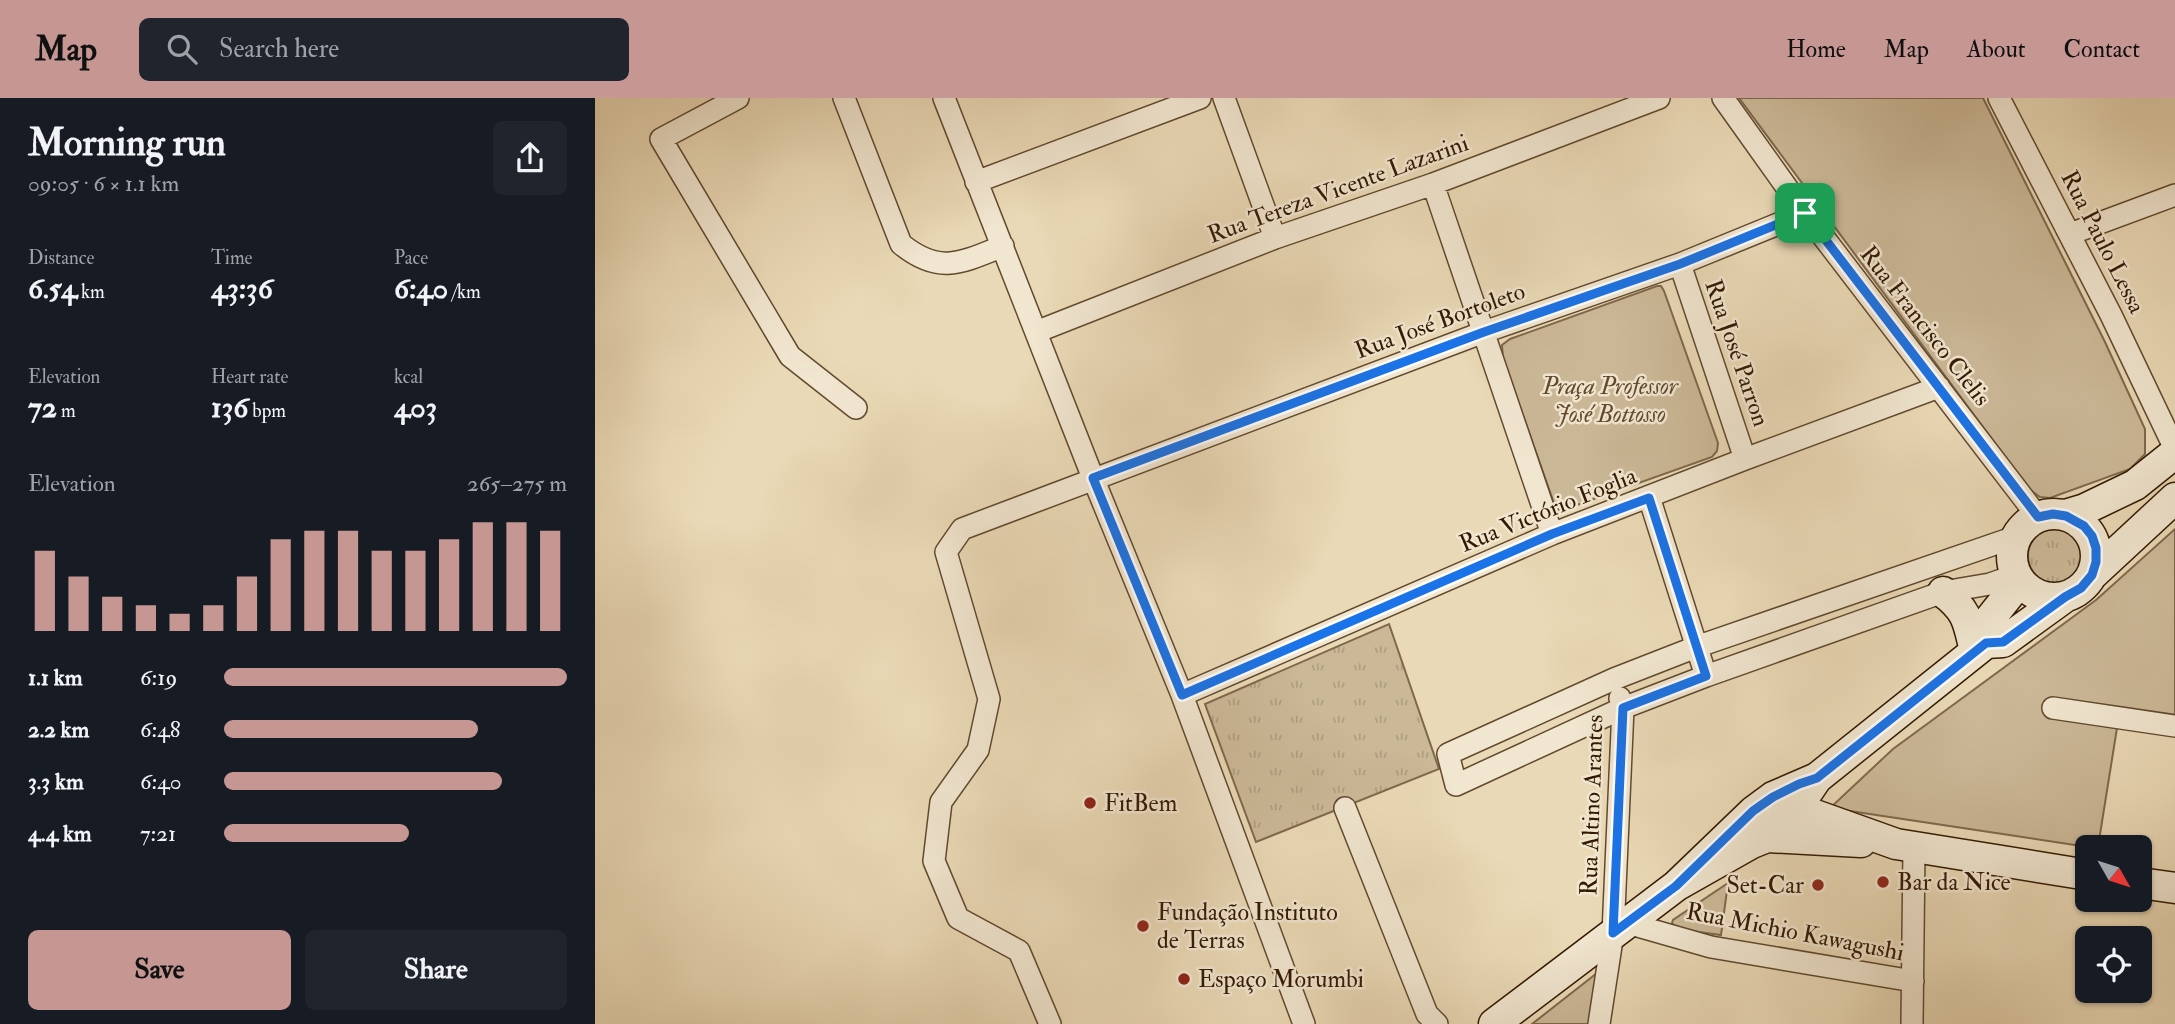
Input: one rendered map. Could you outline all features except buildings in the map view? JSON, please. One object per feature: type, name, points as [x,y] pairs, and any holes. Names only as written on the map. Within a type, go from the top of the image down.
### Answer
[{"type":"street","points":[[738,98],[661,139],[790,356],[856,408]]},
{"type":"street","points":[[844,98],[901,244],[932,263],[947,265],[1003,246]]},
{"type":"street","points":[[944,98],[1093,478],[1182,695],[1304,1024]]},
{"type":"street","points":[[976,182],[1200,98]]},
{"type":"street","points":[[1224,98],[1275,237]]},
{"type":"street","name":"Rua Tereza Vicente Lazarini","points":[[1036,332],[1275,237],[1433,184],[1659,98]]},
{"type":"street","name":"Rua Francisco Clelis","points":[[1723,98],[1805,213],[2040,523]]},
{"type":"street","name":"Rua Paulo Lessa","points":[[1999,98],[2070,234],[2175,451]]},
{"type":"street","points":[[1433,184],[1552,534]]},
{"type":"street","points":[[2070,234],[2175,195]]},
{"type":"street","name":"Rua José Bortoleto","points":[[1050,1024],[1020,951],[958,918],[934,861],[941,802],[978,750],[989,699],[946,552],[962,529],[1484,332],[1680,264],[1805,213]]},
{"type":"street","name":"Rua José Parron","points":[[1680,264],[1745,459]]},
{"type":"street","name":"Rua Victório Foglia","points":[[1182,695],[1552,534],[1939,387]]},
{"type":"street","points":[[2018,578],[1943,592],[1706,676],[1623,708],[1455,785],[1448,754],[1613,679],[2040,523],[2135,485],[2175,451]]},
{"type":"street","points":[[1649,498],[1706,676]]},
{"type":"street","points":[[1494,1024],[1773,813],[1981,647],[2003,642],[2081,588],[2175,498]]},
{"type":"street","points":[[2065,597],[2051,599],[2034,594],[2018,578],[2013,564],[2013,548],[2040,523],[2084,526],[2092,536],[2096,548],[2092,575]]},
{"type":"street","points":[[1981,647],[1986,625],[2018,578]]},
{"type":"street","points":[[1943,592],[1965,613],[1981,647]]},
{"type":"street","name":"Rua Altino Arantes","points":[[1599,1024],[1620,928],[1623,708],[1613,679]]},
{"type":"street","points":[[2053,708],[2175,726]]},
{"type":"street","points":[[1345,808],[1427,1014],[1437,1024]]},
{"type":"street","points":[[1773,813],[1905,846],[2075,873]]},
{"type":"street","points":[[1773,813],[1905,846]]},
{"type":"street","points":[[1905,846],[1913,981],[1912,1024]]},
{"type":"street","points":[[2153,885],[2175,888]]},
{"type":"street","name":"Rua Michio Kawagushi","points":[[1620,928],[1711,947],[1913,981]]},
{"type":"green space","points":[[1739,98],[1983,98],[2105,342],[2145,429],[2145,454],[2130,469],[2050,498],[2040,497],[2029,489]]},
{"type":"green space","name":"Praça Professor José Bottosso","points":[[1661,286],[1664,291],[1718,443],[1717,451],[1712,457],[1560,511],[1555,506],[1503,359],[1502,345],[1510,339]]},
{"type":"green space","points":[[2060,529],[2070,533],[2078,541],[2082,556],[2078,571],[2070,579],[2050,583],[2040,579],[2032,571],[2028,551],[2032,541],[2040,533]]},
{"type":"green space","points":[[2175,529],[2175,718],[2052,700],[2049,718],[2117,728],[2100,835],[2075,835],[2075,845],[1830,808],[1893,749],[2096,600]]},
{"type":"green space","points":[[1389,624],[1439,769],[1256,842],[1205,704]]},
{"type":"green space","points":[[1728,883],[1721,935],[1677,929],[1672,923],[1673,920]]},
{"type":"green space","points":[[1597,973],[1590,1024],[1532,1024]]},
{"type":"place","name":"FitBem","points":[[1090,803]]},
{"type":"place","name":"Bar da Nice","points":[[1883,882]]},
{"type":"place","name":"Set-Car","points":[[1818,885]]},
{"type":"place","name":"Fundação Instituto de Terras","points":[[1143,926]]},
{"type":"place","name":"Espaço Morumbi","points":[[1184,979]]},
{"type":"route","points":[[1805,213],[2038,517],[2053,514],[2066,516],[2084,526],[2092,536],[2096,548],[2096,562],[2092,575],[2081,588],[2003,642],[1986,643],[1817,778],[1773,797],[1753,811],[1676,886],[1613,933],[1623,708],[1706,676],[1649,498],[1552,534],[1182,695],[1093,478],[1484,332],[1680,264],[1805,213]]}]
